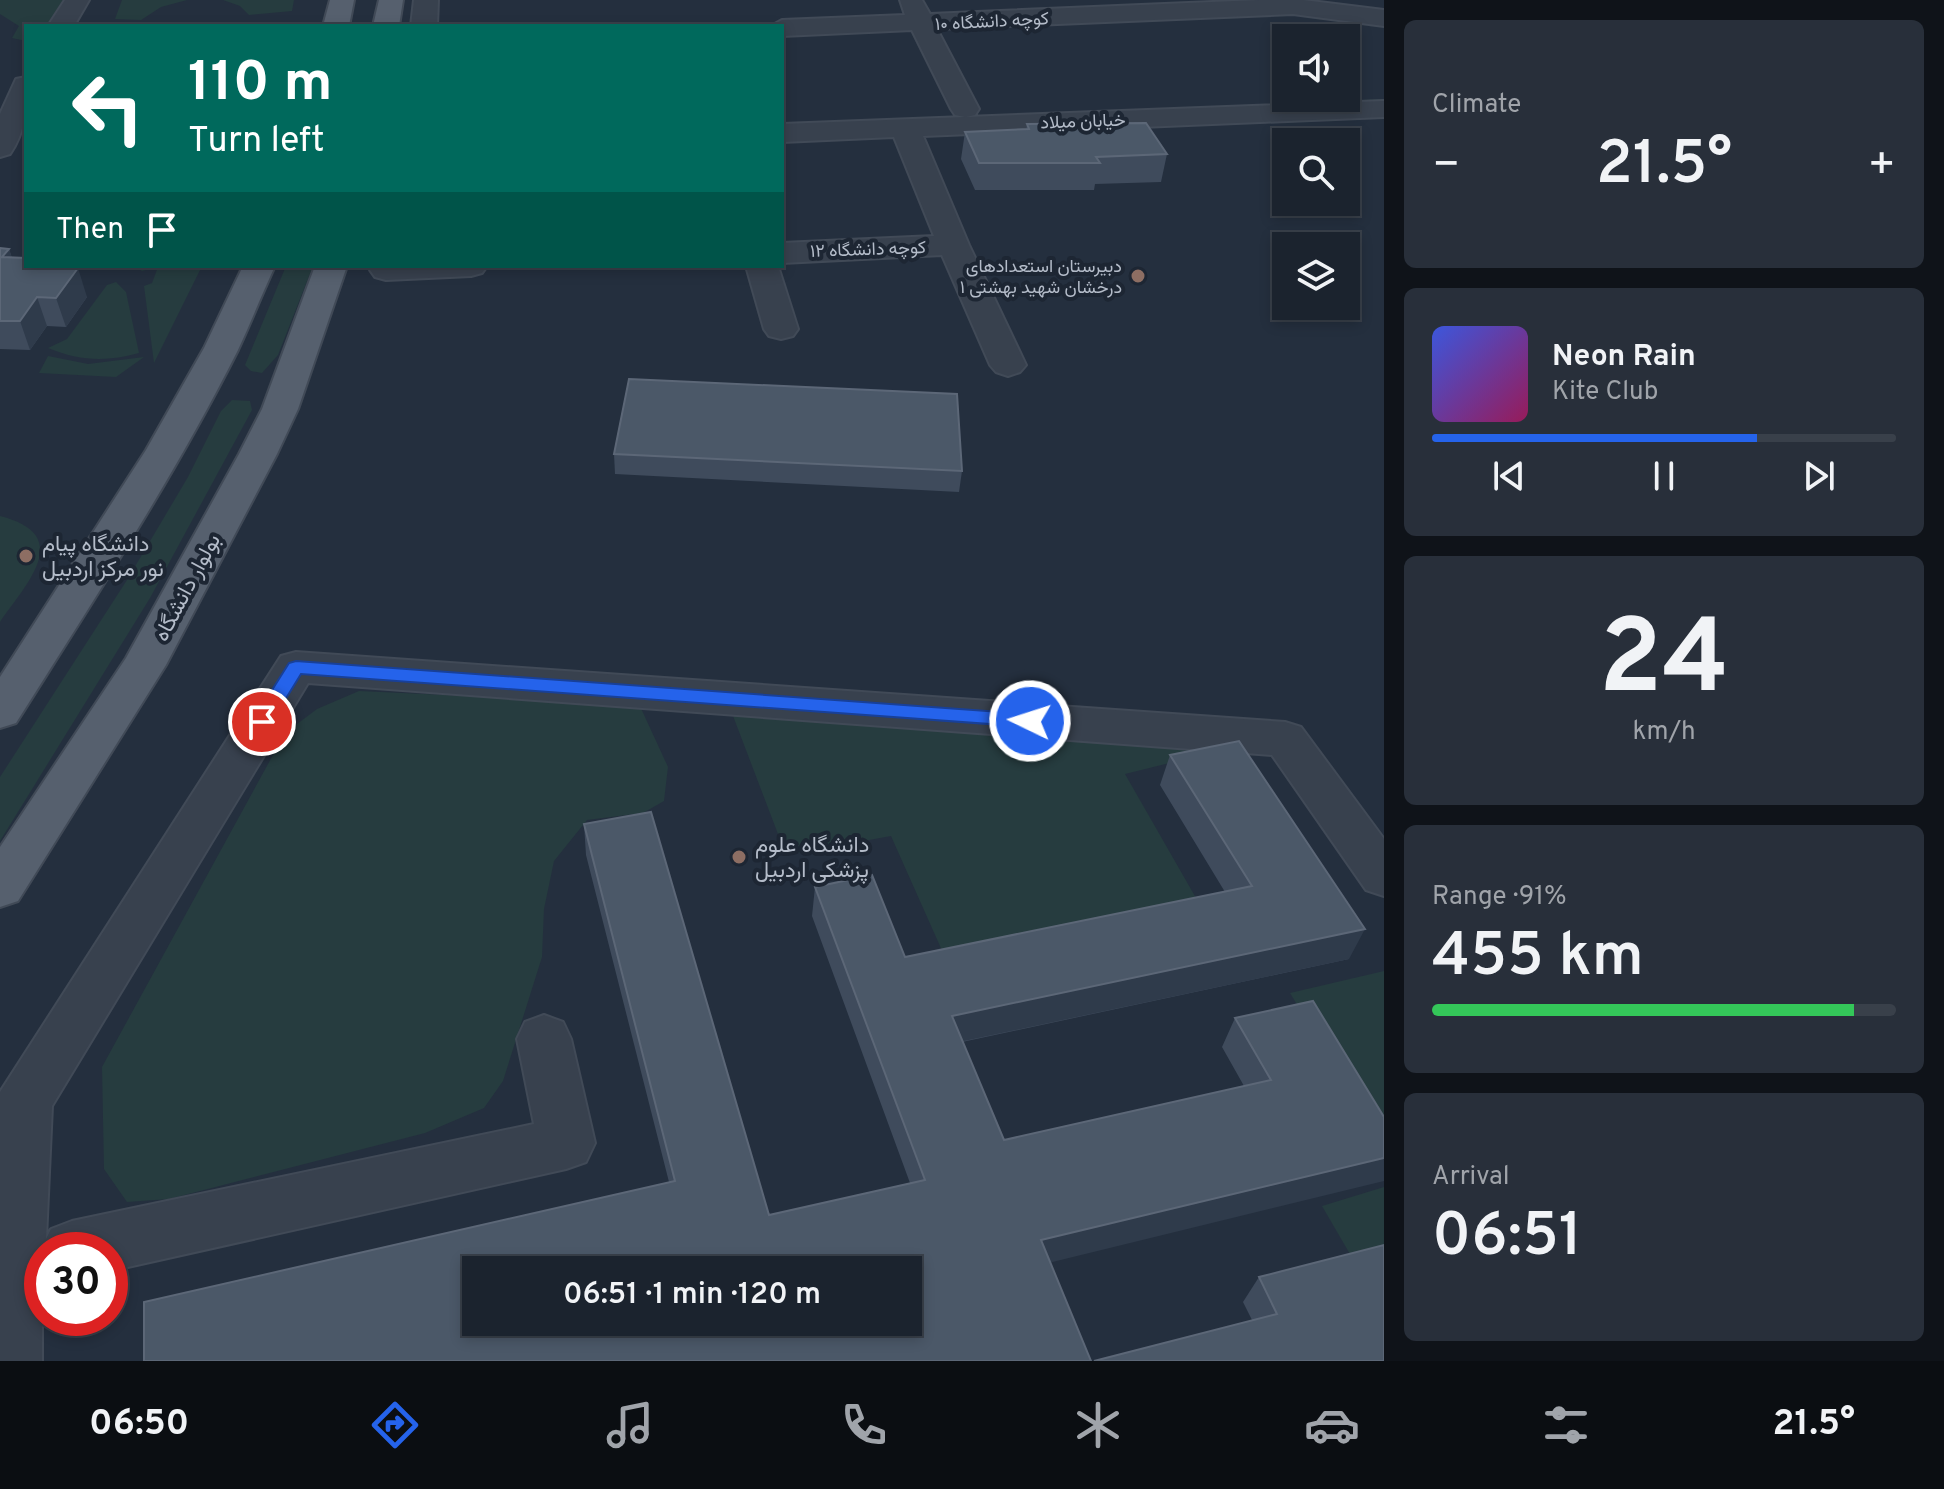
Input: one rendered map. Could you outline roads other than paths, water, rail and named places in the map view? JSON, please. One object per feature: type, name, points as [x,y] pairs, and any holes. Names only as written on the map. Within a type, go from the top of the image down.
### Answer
[{"type":"main road","points":[[336,24],[342,0]]},
{"type":"main road","points":[[386,24],[391,0]]},
{"type":"main road","points":[[0,712],[175,429],[216,358],[258,268]]},
{"type":"main road","name":"بولوار دانشگاه","points":[[0,887],[144,665],[251,468],[280,409],[330,268]]},
{"type":"street","points":[[62,24],[77,0]]},
{"type":"street","points":[[424,24],[426,0]]},
{"type":"street","points":[[910,0],[965,109]]},
{"type":"street","points":[[1243,0],[1384,18]]},
{"type":"street","name":"کوچه دانشگاه ۱۰","points":[[784,28],[1297,6]]},
{"type":"street","points":[[1358,14],[1384,39]]},
{"type":"street","points":[[0,148],[16,87]]},
{"type":"street","points":[[1360,90],[1384,89]]},
{"type":"street","name":"خیابان میلاد","points":[[784,117],[1272,95]]},
{"type":"street","name":"خیابان میلاد","points":[[784,133],[1384,109]]},
{"type":"street","name":"کوچه دانشگاه ۱۲","points":[[905,128],[953,245],[1008,365]]},
{"type":"street","name":"کوچه دانشگاه ۱۲","points":[[784,253],[953,245]]},
{"type":"street","points":[[386,270],[428,268]]},
{"type":"street","points":[[763,268],[781,329]]},
{"type":"street","points":[[28,1232],[24,1101],[296,667],[1285,739],[1384,876]]},
{"type":"street","points":[[128,1238],[566,1143],[544,1039]]},
{"type":"street","points":[[10,1361],[24,1287]]},
{"type":"place","name":"دبیرستان استعدادهای درخشان شهید بهشتی ۱","points":[[1138,276]]},
{"type":"place","name":"دانشگاه پیام نور مرکز اردبیل","points":[[26,556]]},
{"type":"place","name":"دانشگاه علوم پزشکی اردبیل","points":[[739,857]]}]
